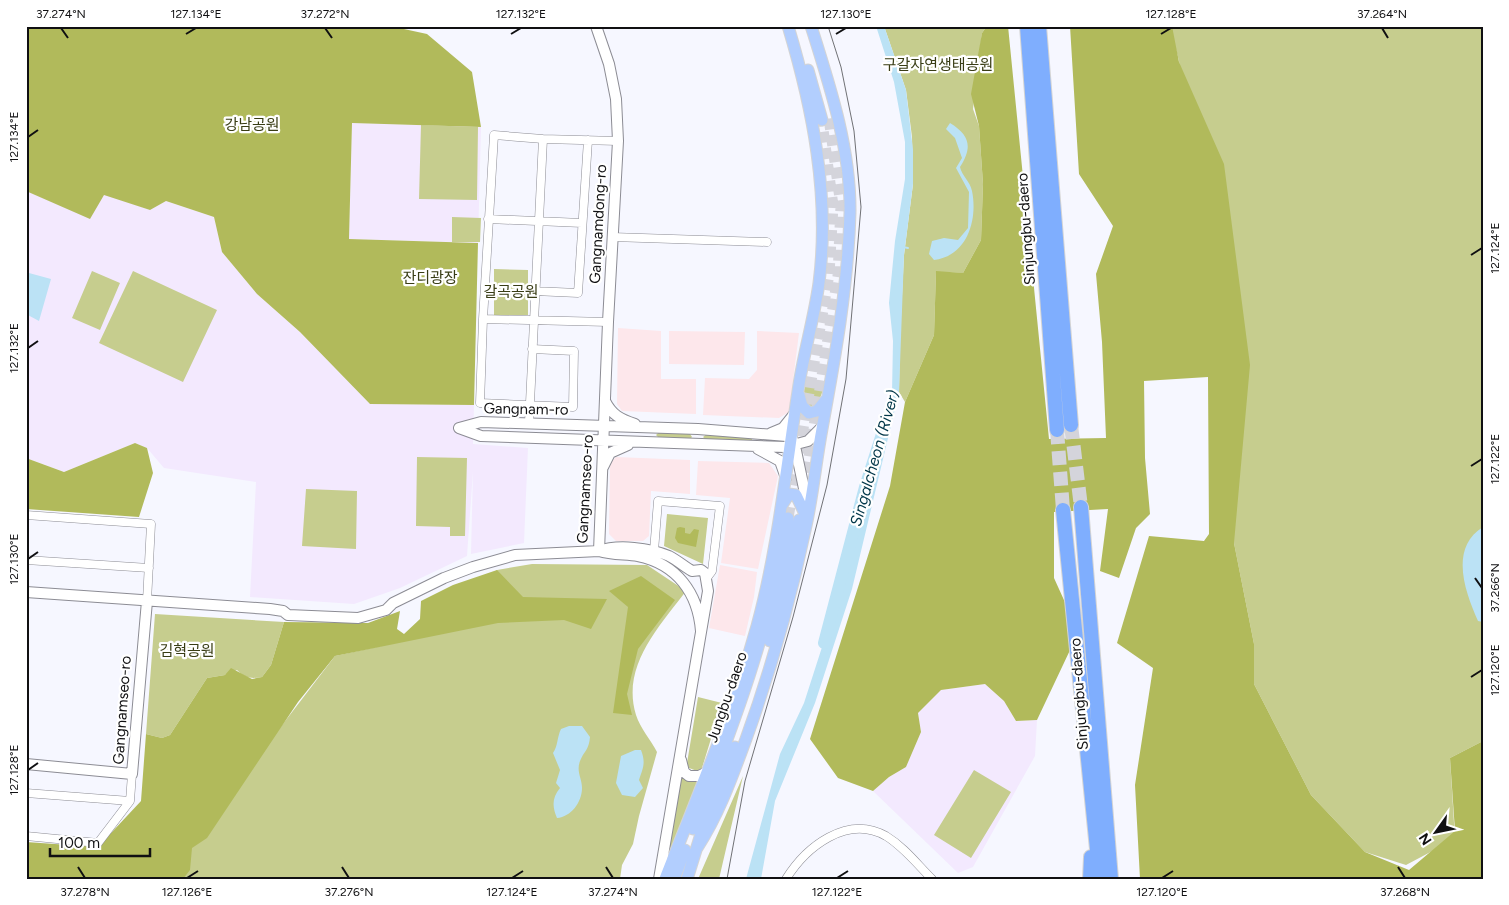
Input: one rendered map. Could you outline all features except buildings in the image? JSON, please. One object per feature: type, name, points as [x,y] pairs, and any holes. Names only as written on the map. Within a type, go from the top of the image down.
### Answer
[{"type":"highway","points":[[1018,26],[1042,222]]},
{"type":"highway","name":"Sinjungbu-daero","points":[[1027,26],[1057,430]]},
{"type":"highway","name":"Sinjungbu-daero","points":[[1039,26],[1071,425]]},
{"type":"highway","name":"Sinjungbu-daero","points":[[1080,507],[1111,879]]},
{"type":"highway","name":"Sinjungbu-daero","points":[[1063,510],[1100,879]]},
{"type":"highway","points":[[1098,736],[1107,771],[1120,879]]},
{"type":"highway","points":[[1090,879],[1095,826]]},
{"type":"main road","points":[[789,26],[807,66],[826,119],[823,85],[805,26]]},
{"type":"main road","points":[[665,879],[707,772],[738,685],[763,598],[793,444],[798,391],[819,282],[823,220],[810,115],[789,26]]},
{"type":"main road","points":[[800,520],[828,398],[844,291],[850,212],[842,144],[832,91],[811,26]]},
{"type":"main road","points":[[798,391],[802,406],[809,413],[817,411],[828,398]]},
{"type":"main road","points":[[781,506],[789,494],[796,495],[800,520]]},
{"type":"main road","name":"Jungbu-daero","points":[[687,879],[706,818],[759,682],[800,520]]},
{"type":"main road","name":"Jungbu-daero","points":[[674,879],[725,750],[800,520]]},
{"type":"street","name":"Gangnamdong-ro","points":[[596,26],[609,64],[616,99],[618,141],[604,426]]},
{"type":"street","points":[[532,349],[574,351],[573,407],[480,403],[488,219],[494,135],[542,139],[618,141]]},
{"type":"street","points":[[529,423],[542,139]]},
{"type":"street","points":[[534,291],[578,293],[588,140]]},
{"type":"street","points":[[488,219],[582,224]]},
{"type":"street","points":[[612,237],[767,242]]},
{"type":"street","points":[[484,319],[608,322]]},
{"type":"street","points":[[605,401],[610,411],[618,418],[643,427]]},
{"type":"street","points":[[769,447],[770,434],[783,428],[796,411]]},
{"type":"street","name":"Gangnam-ro","points":[[481,422],[643,427],[770,434],[793,444],[769,447],[603,442],[481,436],[459,428],[481,422]]},
{"type":"street","name":"Gangnamseo-ro","points":[[26,592],[283,611],[288,608],[349,612],[393,603],[444,578],[515,555],[599,551],[604,426]]},
{"type":"street","points":[[800,520],[806,498],[793,444],[808,441],[822,427]]},
{"type":"street","points":[[602,468],[610,454],[633,443]]},
{"type":"street","points":[[753,446],[780,461],[786,478]]},
{"type":"street","points":[[638,556],[654,558],[697,577],[712,571],[720,506],[658,501],[654,551]]},
{"type":"street","points":[[26,515],[151,524],[147,601]]},
{"type":"street","points":[[599,551],[610,547],[654,551],[670,557],[697,577],[701,603],[700,615]]},
{"type":"street","name":"Jungbu-daero","points":[[599,551],[611,555],[638,556],[660,565],[679,576],[691,591],[700,615],[701,631]]},
{"type":"street","points":[[26,560],[149,568]]},
{"type":"street","name":"Jungbu-daero","points":[[660,879],[708,591],[697,577]]},
{"type":"street","name":"Gangnamseo-ro","points":[[26,764],[132,774],[147,601]]},
{"type":"street","points":[[681,754],[684,772],[689,776],[700,776],[707,772]]},
{"type":"street","points":[[26,836],[98,843],[130,801],[132,774]]},
{"type":"street","points":[[26,793],[130,801]]},
{"type":"street","points":[[786,879],[800,858],[818,843],[840,832],[856,830],[875,832],[896,842],[932,879]]},
{"type":"shaded area","points":[[352,123],[481,127],[478,243],[349,239]]},
{"type":"shaded area","points":[[26,191],[90,218],[104,194],[150,210],[166,201],[214,217],[222,252],[257,294],[300,332],[370,404],[474,405],[473,444],[528,448],[524,543],[471,554],[473,471],[467,556],[400,588],[354,604],[250,597],[256,482],[164,468],[147,448],[135,443],[64,472],[26,458]]},
{"type":"shaded area","points":[[618,328],[661,331],[661,379],[696,379],[696,414],[622,411],[617,404]]},
{"type":"shaded area","points":[[669,331],[745,332],[744,365],[669,364]]},
{"type":"shaded area","points":[[757,331],[799,333],[789,412],[779,418],[703,415],[705,378],[749,379],[757,370]]},
{"type":"shaded area","points":[[616,457],[690,460],[690,494],[651,491],[649,536],[643,541],[616,541],[609,534],[610,463]]},
{"type":"shaded area","points":[[698,461],[769,463],[778,476],[758,569],[721,563],[730,498],[696,495]]},
{"type":"shaded area","points":[[720,565],[757,572],[754,597],[745,636],[709,628]]},
{"type":"shaded area","points":[[985,684],[1004,701],[1016,721],[1037,720],[1035,756],[973,867],[958,873],[873,791],[889,777],[906,767],[921,732],[918,713],[941,690]]},
{"type":"green space","name":"강남공원","points":[[26,26],[390,26],[427,34],[472,72],[481,127],[352,123],[349,239],[478,243],[474,405],[370,404],[300,332],[257,294],[222,252],[214,217],[166,201],[150,210],[104,195],[90,219],[26,191]]},
{"type":"green space","name":"구갈자연생태공원","points":[[884,26],[987,26],[982,33],[973,109],[979,126],[983,184],[981,240],[963,273],[936,272],[934,335],[905,402],[899,392],[900,337],[904,255],[913,184],[912,137],[906,90]]},
{"type":"green space","points":[[987,26],[1008,26],[1049,439],[1106,438],[1102,342],[1096,274],[1113,226],[1079,174],[1070,26],[1172,26],[1179,62],[1224,164],[1250,365],[1234,543],[1254,644],[1254,684],[1311,795],[1365,852],[1409,870],[1455,831],[1450,758],[1483,741],[1483,879],[1140,879],[1135,785],[1153,668],[1117,643],[1149,536],[1204,541],[1209,534],[1208,377],[1144,381],[1145,458],[1150,514],[1136,528],[1119,578],[1100,571],[1108,509],[1054,512],[1054,578],[1073,620],[1071,648],[1037,720],[1016,721],[1004,701],[985,684],[941,690],[918,713],[921,732],[906,767],[889,777],[873,791],[838,778],[810,739],[890,486],[905,402],[934,335],[936,271],[963,273],[981,240],[983,184],[979,126],[971,94],[982,33]]},
{"type":"green space","points":[[1170,26],[1483,26],[1483,741],[1450,758],[1455,839],[1406,865],[1365,852],[1311,795],[1254,684],[1254,644],[1234,543],[1179,61]]},
{"type":"green space","points":[[421,125],[478,127],[477,200],[419,199]]},
{"type":"green space","points":[[452,217],[481,218],[480,242],[452,242]]},
{"type":"green space","name":"갈곡공원","points":[[494,269],[528,270],[528,315],[494,315]]},
{"type":"green space","points":[[92,271],[120,283],[100,330],[72,318]]},
{"type":"green space","points":[[133,271],[217,310],[183,382],[99,343]]},
{"type":"green space","points":[[803,382],[825,385],[817,406],[809,407],[804,402]]},
{"type":"green space","points":[[659,432],[690,434],[692,437],[689,440],[659,438],[656,435]]},
{"type":"green space","points":[[707,434],[752,437],[752,441],[706,440],[703,437]]},
{"type":"green space","points":[[135,443],[147,448],[153,473],[139,517],[26,509],[26,458],[64,472]]},
{"type":"green space","points":[[417,457],[467,458],[465,536],[450,536],[450,527],[416,526]]},
{"type":"green space","points":[[306,489],[357,491],[356,549],[302,546]]},
{"type":"green space","points":[[667,514],[708,518],[703,564],[664,546]]},
{"type":"green space","points":[[677,528],[685,528],[685,533],[690,534],[694,529],[699,530],[696,547],[678,543],[675,538]]},
{"type":"green space","points":[[532,564],[647,565],[686,591],[645,648],[634,680],[633,697],[636,715],[657,752],[633,844],[622,865],[620,879],[171,879],[181,857],[335,656],[381,646],[444,614],[497,570]]},
{"type":"green space","points":[[497,570],[523,597],[607,599],[591,629],[564,620],[498,623],[335,656],[298,702],[207,838],[192,848],[190,870],[183,879],[26,879],[26,842],[98,847],[141,801],[146,734],[162,738],[170,735],[207,678],[225,675],[231,668],[252,679],[262,677],[271,665],[284,622],[368,623],[400,611],[397,629],[404,634],[420,619],[421,601],[453,585]]},
{"type":"green space","points":[[641,576],[675,600],[638,649],[627,694],[632,715],[613,713],[628,607],[609,591]]},
{"type":"green space","name":"김혁공원","points":[[155,614],[284,622],[271,665],[262,677],[248,677],[237,670],[225,675],[207,678],[170,735],[162,738],[146,734]]},
{"type":"green space","points":[[698,697],[722,703],[702,768],[697,771],[689,768],[687,763]]},
{"type":"green space","points":[[680,766],[701,779],[663,879]]},
{"type":"green space","points":[[974,770],[1011,792],[971,858],[934,835]]},
{"type":"green space","points":[[743,776],[719,879],[698,879]]},
{"type":"water","points":[[876,26],[884,26],[906,90],[913,150],[913,184],[904,255],[899,392],[852,589],[815,703],[775,801],[761,879],[746,879],[780,754],[804,703],[852,554],[883,420],[892,393],[893,341],[889,303],[895,241],[905,179],[905,142],[894,82]]},
{"type":"water","points":[[950,123],[966,138],[968,148],[960,167],[972,191],[973,213],[968,235],[962,244],[955,252],[934,260],[929,254],[932,241],[944,238],[958,240],[968,228],[969,192],[956,168],[962,158],[955,138],[946,129]]},
{"type":"water","points":[[29,273],[51,279],[39,321],[26,314],[26,274]]},
{"type":"water","points":[[1483,527],[1483,622],[1478,621],[1469,597],[1463,571],[1463,558],[1466,546],[1472,536]]},
{"type":"water","points":[[569,726],[582,726],[590,737],[579,765],[582,793],[578,803],[567,815],[557,818],[554,802],[555,795],[560,788],[556,783],[560,770],[553,753],[561,729]]},
{"type":"water","points":[[635,750],[641,750],[644,762],[639,780],[643,788],[635,797],[622,795],[616,783],[621,756]]},
{"type":"waterway","points":[[903,247],[908,248]]},
{"type":"waterway","name":"Singalcheon (River)","points":[[824,643],[865,487],[882,434]]},
{"type":"tunnel","points":[[804,489],[838,276],[841,206],[829,118]]},
{"type":"tunnel","points":[[788,518],[829,274],[833,206],[822,122]]},
{"type":"tunnel","points":[[1071,425],[1081,507]]},
{"type":"tunnel","points":[[1057,430],[1063,510]]},
{"type":"tram line","points":[[727,879],[745,781],[793,617],[827,485],[846,379],[861,207],[854,131],[841,67],[828,26]]},
{"type":"park label","name":"잔디광장","points":[[430,278]]}]
